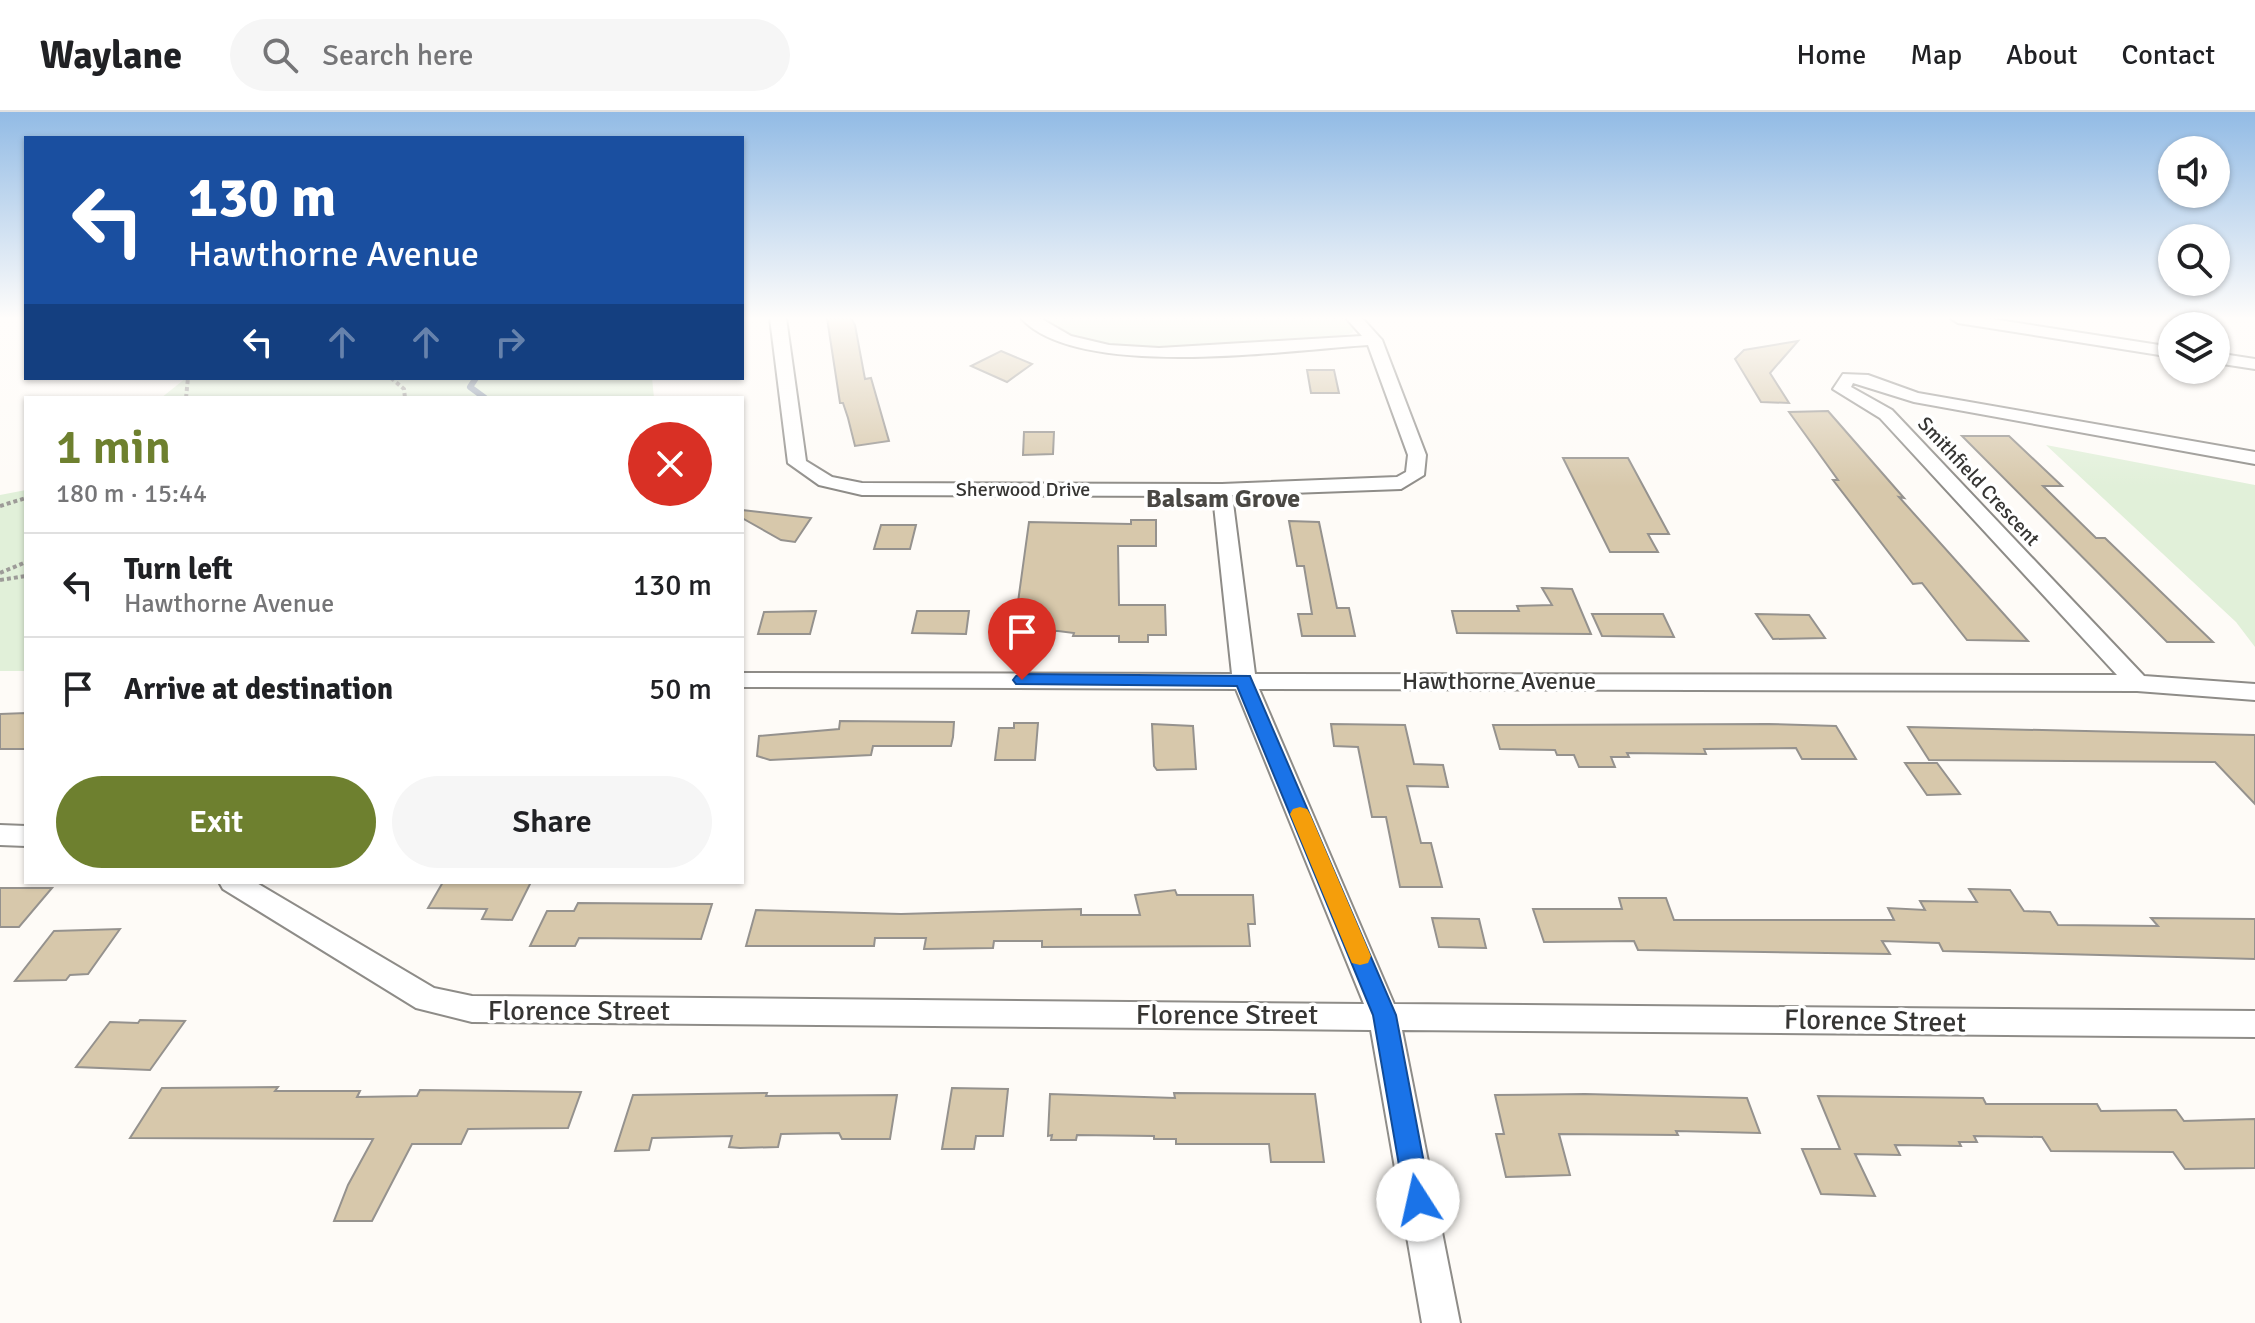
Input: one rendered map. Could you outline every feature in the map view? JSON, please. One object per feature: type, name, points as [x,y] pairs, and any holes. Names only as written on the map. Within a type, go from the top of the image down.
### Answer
[{"type":"street","name":"Sherwood Drive","points":[[785,375],[797,463],[826,481],[862,489],[1222,490],[1401,483],[1415,475],[1417,455],[1387,375]]},
{"type":"street","name":"Smithfield Crescent","points":[[2137,683],[1886,414],[1841,389],[1849,378],[1868,380],[1914,397],[2255,458]]},
{"type":"street","points":[[1222,490],[1244,680],[1384,1015],[1441,1323]]},
{"type":"street","name":"Hawthorne Avenue","points":[[744,680],[2137,683],[2255,692]]},
{"type":"street","points":[[0,835],[24,836]]},
{"type":"street","name":"Florence Street","points":[[236,884],[427,999],[472,1009],[2255,1024]]},
{"type":"path","points":[[393,380],[404,389],[405,396]]},
{"type":"path","points":[[0,506],[24,499]]},
{"type":"path","points":[[0,573],[24,563]]},
{"type":"path","points":[[0,580],[24,576]]},
{"type":"green space","points":[[184,380],[652,380],[654,396],[164,396]]},
{"type":"green space","points":[[2046,445],[2255,485],[2255,647],[2236,622]]},
{"type":"green space","points":[[24,490],[24,671],[0,671],[0,495]]},
{"type":"building","points":[[836,375],[864,375],[865,379],[871,378],[889,441],[855,446],[843,403],[840,403]]},
{"type":"building","points":[[990,375],[1017,375],[1007,382]]},
{"type":"building","points":[[1308,375],[1335,375],[1339,393],[1311,393]]},
{"type":"building","points":[[1744,375],[1771,375],[1789,403],[1761,402]]},
{"type":"building","points":[[1828,411],[1904,498],[1899,497],[2028,641],[1967,640],[1922,583],[1913,584],[1833,480],[1838,480],[1789,412]]},
{"type":"building","points":[[1024,432],[1054,432],[1053,454],[1023,455]]},
{"type":"building","points":[[1962,436],[2009,436],[2062,486],[2043,486],[2096,538],[2105,538],[2213,642],[2167,642]]},
{"type":"building","points":[[1563,458],[1628,458],[1669,534],[1648,534],[1658,552],[1610,552]]},
{"type":"building","points":[[744,510],[811,518],[795,542],[781,540],[744,519]]},
{"type":"building","points":[[1131,520],[1156,520],[1156,546],[1118,546],[1119,605],[1165,605],[1166,635],[1148,635],[1148,642],[1119,642],[1119,636],[1014,631],[1029,522],[1131,524]]},
{"type":"building","points":[[1289,521],[1319,522],[1337,608],[1349,608],[1355,636],[1302,636],[1298,614],[1312,614],[1304,566],[1297,566]]},
{"type":"building","points":[[881,525],[916,525],[910,549],[874,549]]},
{"type":"building","points":[[1542,588],[1572,589],[1591,634],[1457,633],[1452,611],[1519,611],[1517,606],[1552,605]]},
{"type":"building","points":[[816,611],[810,634],[758,634],[764,612]]},
{"type":"building","points":[[917,611],[969,611],[966,634],[912,633]]},
{"type":"building","points":[[1592,614],[1663,614],[1674,637],[1602,636]]},
{"type":"building","points":[[1756,614],[1809,615],[1825,638],[1773,639]]},
{"type":"building","points":[[24,713],[24,749],[0,749],[0,714]]},
{"type":"building","points":[[840,721],[954,722],[953,737],[951,746],[873,746],[871,755],[770,760],[757,756],[759,736],[839,729]]},
{"type":"building","points":[[1014,723],[1038,723],[1035,760],[995,760],[999,728],[1014,728]]},
{"type":"building","points":[[1152,724],[1193,726],[1196,769],[1157,770],[1154,766]]},
{"type":"building","points":[[1331,724],[1405,725],[1414,764],[1443,765],[1448,787],[1407,786],[1421,843],[1431,843],[1442,887],[1400,887],[1386,817],[1372,817],[1358,747],[1334,746]]},
{"type":"building","points":[[1493,725],[1836,726],[1856,759],[1802,759],[1796,748],[1704,749],[1706,754],[1627,753],[1629,757],[1611,757],[1615,767],[1579,767],[1574,755],[1557,755],[1555,750],[1500,749]]},
{"type":"building","points":[[1908,727],[2255,735],[2255,804],[2215,762],[1929,760]]},
{"type":"building","points":[[1905,763],[1937,763],[1960,794],[1927,795]]},
{"type":"building","points":[[442,884],[530,884],[512,920],[482,919],[487,909],[428,908]]},
{"type":"building","points":[[0,888],[52,888],[19,927],[0,927]]},
{"type":"building","points":[[1969,889],[2010,890],[2024,911],[2050,912],[2058,925],[2158,926],[2151,918],[2255,919],[2255,959],[1943,951],[1939,943],[1882,941],[1890,954],[1638,950],[1634,941],[1544,942],[1533,909],[1622,909],[1619,898],[1666,898],[1674,920],[1894,920],[1888,908],[1925,910],[1920,901],[1977,902]]},
{"type":"building","points":[[1175,890],[1177,895],[1253,895],[1255,924],[1248,924],[1250,946],[1042,947],[1042,941],[994,941],[993,948],[924,949],[926,938],[875,938],[874,946],[746,946],[756,910],[901,914],[1081,909],[1081,915],[1140,915],[1135,895]]},
{"type":"building","points":[[578,903],[712,904],[701,939],[579,938],[575,946],[530,946],[547,911],[574,911]]},
{"type":"building","points":[[1432,918],[1479,919],[1486,948],[1439,947]]},
{"type":"building","points":[[120,929],[88,974],[70,975],[66,980],[15,981],[54,931]]},
{"type":"building","points":[[140,1020],[185,1021],[150,1070],[76,1067],[110,1022],[138,1023]]},
{"type":"building","points":[[278,1087],[275,1091],[360,1091],[357,1097],[417,1096],[420,1090],[581,1092],[568,1128],[468,1129],[461,1144],[412,1144],[372,1221],[334,1221],[348,1185],[373,1139],[130,1138],[162,1088]]},
{"type":"building","points":[[952,1088],[1008,1089],[1003,1136],[976,1136],[974,1149],[942,1149]]},
{"type":"building","points":[[767,1093],[766,1096],[897,1095],[890,1139],[842,1139],[839,1133],[781,1134],[778,1147],[740,1148],[729,1147],[732,1136],[652,1138],[649,1150],[615,1151],[633,1095]]},
{"type":"building","points":[[1174,1093],[1315,1094],[1324,1162],[1271,1162],[1269,1144],[1176,1144],[1176,1139],[1154,1139],[1154,1136],[1077,1135],[1076,1140],[1051,1140],[1052,1135],[1048,1136],[1050,1094],[1175,1098]]},
{"type":"building","points":[[1495,1095],[1747,1098],[1760,1133],[1676,1131],[1678,1135],[1559,1134],[1570,1175],[1506,1177],[1496,1134],[1504,1134]]},
{"type":"building","points":[[1818,1096],[1983,1098],[1986,1104],[2097,1104],[2101,1111],[2176,1110],[2184,1121],[2255,1119],[2255,1168],[2185,1169],[2173,1152],[2051,1151],[2042,1137],[1974,1136],[1977,1142],[1959,1142],[1961,1146],[1895,1145],[1900,1155],[1855,1154],[1875,1196],[1821,1194],[1802,1149],[1840,1149]]},
{"type":"waterway","points":[[475,380],[470,387],[482,396]]},
{"type":"slow traffic","points":[[1300,814],[1360,956]]},
{"type":"district","name":"Balsam Grove","points":[[1223,498]]},
{"type":"route","points":[[1022,680],[1244,680],[1384,1015],[1418,1200]]}]
